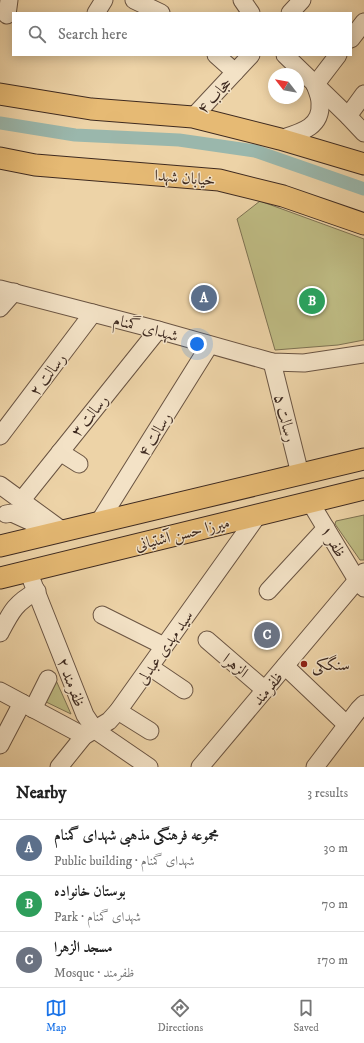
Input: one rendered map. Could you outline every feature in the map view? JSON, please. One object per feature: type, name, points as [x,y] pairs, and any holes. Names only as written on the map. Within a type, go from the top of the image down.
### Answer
[{"type":"main road","points":[[0,94],[91,109],[193,118],[280,139],[364,164]]},
{"type":"main road","name":"خیابان شهدا","points":[[0,158],[35,164],[218,180],[284,196],[364,224]]},
{"type":"main road","name":"میرزا حسن آشتیانی","points":[[0,546],[364,459]]},
{"type":"main road","name":"میرزا حسن آشتیانی","points":[[0,578],[364,489]]},
{"type":"street","points":[[97,12],[104,0]]},
{"type":"street","points":[[127,12],[134,0],[159,12]]},
{"type":"street","points":[[242,0],[250,12]]},
{"type":"street","points":[[291,12],[302,0]]},
{"type":"street","points":[[352,38],[364,22]]},
{"type":"street","points":[[217,56],[235,72]]},
{"type":"street","name":"حجاب ۴","points":[[193,118],[250,56]]},
{"type":"street","points":[[286,56],[364,133]]},
{"type":"street","points":[[315,85],[337,56]]},
{"type":"street","points":[[280,139],[302,132],[317,120],[320,112],[320,102],[315,85]]},
{"type":"street","points":[[348,116],[364,94]]},
{"type":"street","points":[[0,308],[7,290]]},
{"type":"street","name":"شهدای گمنام","points":[[7,290],[272,362],[304,363],[364,354]]},
{"type":"street","name":"رسالت ۲","points":[[0,436],[94,313]]},
{"type":"street","name":"رسالت ۳","points":[[21,500],[60,452],[77,421],[158,330]]},
{"type":"street","name":"رسالت ۴","points":[[98,522],[209,346]]},
{"type":"street","name":"رسالت ۵","points":[[272,362],[300,474]]},
{"type":"street","points":[[60,452],[78,464]]},
{"type":"street","points":[[0,485],[63,531]]},
{"type":"street","name":"ظفر ۱","points":[[310,502],[362,580]]},
{"type":"street","points":[[6,514],[12,513],[36,524],[63,531]]},
{"type":"street","name":"سید مهدی عبدلی","points":[[59,767],[90,733],[109,721],[118,711],[258,515]]},
{"type":"street","points":[[268,591],[326,528]]},
{"type":"street","name":"ظفرمند ۲","points":[[28,571],[85,715],[90,733],[149,767]]},
{"type":"street","name":"ظفرمند","points":[[200,767],[285,666],[362,580]]},
{"type":"street","points":[[0,633],[14,608],[24,598],[36,591]]},
{"type":"street","points":[[102,615],[164,646]]},
{"type":"street","name":"الزهرا","points":[[207,640],[265,690]]},
{"type":"street","points":[[285,666],[347,725]]},
{"type":"street","points":[[150,667],[184,690]]},
{"type":"street","points":[[0,745],[48,679]]},
{"type":"street","points":[[0,691],[27,706],[90,733]]},
{"type":"street","points":[[315,767],[364,704]]},
{"type":"street","points":[[118,711],[150,732]]},
{"type":"shaded area","points":[[260,201],[364,239],[364,340],[338,345],[275,350],[237,219]]},
{"type":"shaded area","points":[[364,515],[364,560],[360,560],[335,524],[336,521]]},
{"type":"shaded area","points":[[55,678],[71,714],[42,700]]},
{"type":"waterway","points":[[0,123],[75,135],[179,140],[255,151],[364,189]]},
{"type":"place","name":"مجموعه فرهنگی مذهبی شهدای گمنام","points":[[204,298]]},
{"type":"place","name":"بوستان خانواده","points":[[312,301]]},
{"type":"place","name":"مسجد الزهرا","points":[[267,635]]},
{"type":"place","name":"سنگکی","points":[[304,664]]}]
